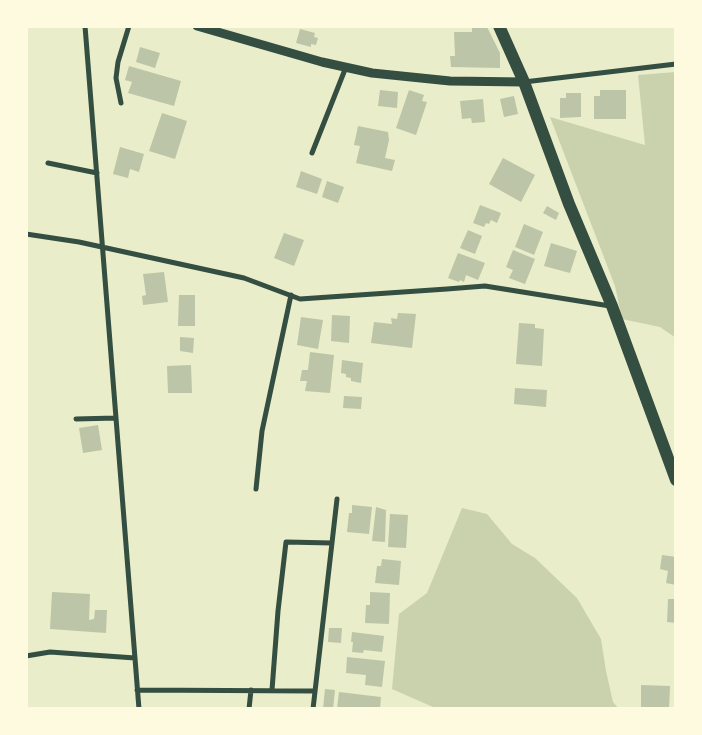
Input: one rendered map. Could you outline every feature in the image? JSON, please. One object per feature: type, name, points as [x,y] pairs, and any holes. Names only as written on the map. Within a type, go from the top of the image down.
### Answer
[{"type":"main road","points":[[499,26],[524,82],[569,204],[612,306],[672,461],[676,480]]},
{"type":"street","points":[[85,26],[139,709]]},
{"type":"street","points":[[121,103],[116,78],[118,62],[129,26]]},
{"type":"street","points":[[197,26],[322,62],[372,73],[450,80],[524,82],[676,64]]},
{"type":"street","points":[[312,153],[346,67]]},
{"type":"street","points":[[48,163],[97,173]]},
{"type":"street","points":[[26,234],[79,242],[244,278],[300,299],[485,286],[612,306]]},
{"type":"street","points":[[256,489],[262,431],[291,295]]},
{"type":"street","points":[[76,419],[116,418]]},
{"type":"street","points":[[313,709],[337,499]]},
{"type":"street","points":[[272,690],[286,542],[332,543]]},
{"type":"street","points":[[26,656],[50,652],[135,658]]},
{"type":"street","points":[[137,690],[314,691]]},
{"type":"street","points":[[249,709],[251,690]]},
{"type":"green space","points":[[676,72],[676,338],[660,327],[622,319],[615,286],[550,117],[645,145],[638,75]]},
{"type":"green space","points":[[462,508],[487,514],[512,544],[535,558],[577,598],[601,639],[613,702],[619,709],[440,709],[392,689],[399,614],[427,593]]},
{"type":"building","points":[[472,27],[487,27],[500,53],[500,68],[451,67],[450,56],[455,56],[454,32],[472,32]]},
{"type":"building","points":[[300,29],[315,33],[314,37],[318,38],[316,45],[311,44],[311,47],[296,43]]},
{"type":"building","points":[[140,47],[160,53],[155,68],[136,62]]},
{"type":"building","points":[[129,66],[181,81],[174,106],[128,93],[132,82],[125,80]]},
{"type":"building","points":[[380,90],[398,92],[397,108],[378,106]]},
{"type":"building","points":[[409,90],[424,95],[422,101],[427,102],[416,135],[396,128]]},
{"type":"building","points":[[600,90],[626,90],[626,119],[594,119],[594,96],[600,96]]},
{"type":"building","points":[[566,93],[581,93],[581,117],[560,118],[560,98],[566,98]]},
{"type":"building","points":[[514,96],[518,114],[504,117],[500,99]]},
{"type":"building","points":[[483,99],[485,122],[472,123],[471,118],[462,119],[460,101]]},
{"type":"building","points":[[162,113],[187,121],[175,159],[149,151]]},
{"type":"building","points":[[358,126],[388,132],[389,140],[385,158],[395,160],[392,171],[356,163],[360,146],[354,145]]},
{"type":"building","points":[[120,147],[144,154],[139,172],[130,169],[128,178],[113,174]]},
{"type":"building","points":[[503,158],[535,175],[521,202],[489,184]]},
{"type":"building","points":[[301,171],[322,179],[317,194],[296,187]]},
{"type":"building","points":[[327,181],[344,187],[338,203],[322,197]]},
{"type":"building","points":[[480,205],[501,213],[497,223],[491,220],[484,227],[473,223]]},
{"type":"building","points":[[547,206],[559,213],[556,220],[543,213]]},
{"type":"building","points":[[524,224],[543,232],[534,255],[515,247]]},
{"type":"building","points":[[468,230],[482,236],[475,254],[460,248]]},
{"type":"building","points":[[284,233],[304,240],[294,266],[274,258]]},
{"type":"building","points":[[551,243],[577,251],[570,273],[544,266]]},
{"type":"building","points":[[513,250],[535,259],[525,284],[509,278],[513,270],[506,267]]},
{"type":"building","points":[[458,253],[485,263],[478,280],[466,275],[464,282],[448,278]]},
{"type":"building","points":[[164,272],[168,302],[143,305],[142,296],[146,295],[143,274]]},
{"type":"building","points":[[179,295],[195,295],[195,326],[178,326]]},
{"type":"building","points":[[398,313],[416,314],[412,348],[371,343],[374,322],[392,324],[391,318],[397,319]]},
{"type":"building","points":[[332,315],[350,316],[349,343],[331,341]]},
{"type":"building","points":[[301,317],[323,320],[318,349],[297,345]]},
{"type":"building","points":[[519,323],[535,324],[535,328],[544,329],[542,366],[516,364]]},
{"type":"building","points":[[180,337],[194,338],[193,353],[180,351]]},
{"type":"building","points":[[310,352],[334,355],[330,393],[305,391],[307,381],[300,381],[302,370],[308,370]]},
{"type":"building","points":[[342,360],[363,363],[361,383],[351,381],[351,378],[346,377],[346,374],[341,373]]},
{"type":"building","points":[[191,365],[192,393],[168,393],[167,366]]},
{"type":"building","points":[[515,388],[547,390],[546,407],[514,404]]},
{"type":"building","points":[[344,396],[362,397],[361,409],[343,408]]},
{"type":"building","points":[[98,425],[102,450],[83,453],[79,428]]},
{"type":"building","points":[[352,505],[372,507],[369,534],[347,532]]},
{"type":"building","points":[[376,507],[386,510],[385,542],[372,541]]},
{"type":"building","points":[[390,514],[408,515],[406,548],[388,547]]},
{"type":"building","points":[[662,555],[676,557],[676,585],[666,583],[668,571],[660,569]]},
{"type":"building","points":[[382,559],[401,561],[399,585],[375,583],[377,566],[381,566]]},
{"type":"building","points":[[52,592],[90,594],[89,620],[94,619],[95,610],[107,610],[106,633],[50,629]]},
{"type":"building","points":[[370,592],[390,593],[389,624],[365,623],[366,605],[370,605]]},
{"type":"building","points":[[668,599],[676,599],[676,623],[667,622]]},
{"type":"building","points":[[329,628],[342,628],[341,643],[328,642]]},
{"type":"building","points":[[352,632],[384,636],[382,652],[364,650],[363,653],[352,652]]},
{"type":"building","points":[[347,657],[385,661],[382,687],[365,685],[366,675],[346,673]]},
{"type":"building","points":[[641,685],[670,686],[669,709],[641,709]]},
{"type":"building","points":[[325,689],[335,690],[333,709],[323,709]]},
{"type":"building","points":[[339,692],[381,697],[380,709],[337,709]]}]
